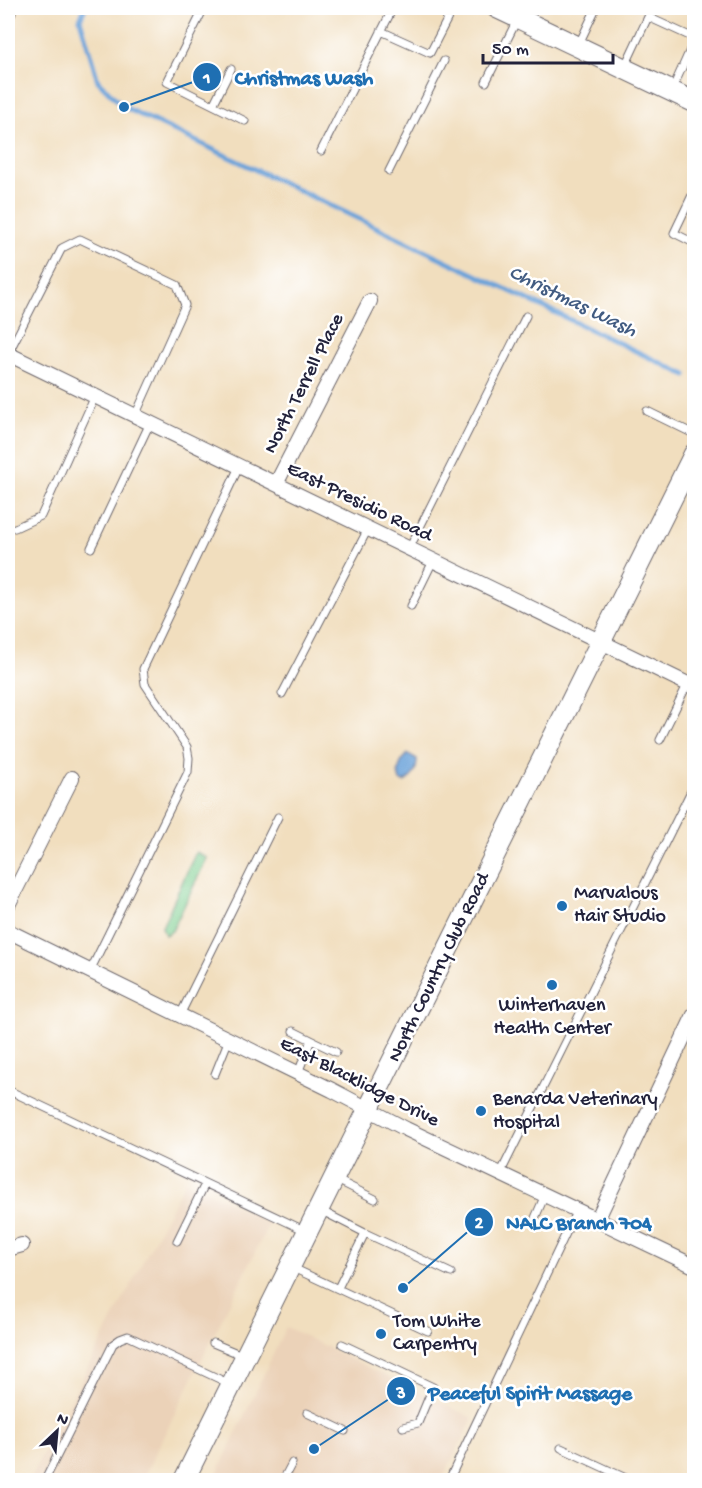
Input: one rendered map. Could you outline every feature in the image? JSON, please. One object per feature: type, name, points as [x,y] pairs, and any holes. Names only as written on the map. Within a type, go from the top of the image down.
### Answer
[{"type":"main road","points":[[497,8],[694,102]]},
{"type":"main road","name":"North Country Club Road","points":[[184,1480],[694,454]]},
{"type":"street","name":"North Terrell Place","points":[[276,484],[370,301]]},
{"type":"street","name":"East Presidio Road","points":[[8,354],[691,685]]},
{"type":"street","points":[[8,905],[72,778]]},
{"type":"street","name":"East Blacklidge Drive","points":[[8,931],[369,1110],[694,1266]]},
{"type":"street","points":[[597,1220],[694,1015]]},
{"type":"street","points":[[8,1249],[22,1245]]},
{"type":"lane","points":[[204,8],[167,82],[245,121]]},
{"type":"lane","points":[[321,151],[393,8]]},
{"type":"lane","points":[[381,31],[430,53],[453,8]]},
{"type":"lane","points":[[578,46],[596,8]]},
{"type":"lane","points":[[645,8],[648,17],[694,39],[671,91]]},
{"type":"lane","points":[[624,68],[653,8]]},
{"type":"lane","points":[[8,22],[12,13]]},
{"type":"lane","points":[[486,82],[518,17]]},
{"type":"lane","points":[[389,171],[444,61]]},
{"type":"lane","points":[[213,105],[231,69]]},
{"type":"lane","points":[[694,191],[674,233],[694,243]]},
{"type":"lane","points":[[8,354],[62,248],[80,239],[177,285],[185,305],[135,416]]},
{"type":"lane","points":[[409,549],[526,316]]},
{"type":"lane","points":[[15,528],[41,516],[95,396]]},
{"type":"lane","points":[[647,411],[694,434]]},
{"type":"lane","points":[[91,548],[150,423]]},
{"type":"lane","points":[[90,971],[188,772],[187,747],[145,684],[143,669],[239,467]]},
{"type":"lane","points":[[282,694],[368,529]]},
{"type":"lane","points":[[411,606],[434,561]]},
{"type":"lane","points":[[660,740],[691,685]]},
{"type":"lane","points":[[501,1174],[694,785]]},
{"type":"lane","points":[[180,1016],[278,817]]},
{"type":"lane","points":[[293,1031],[336,1052]]},
{"type":"lane","points":[[215,1074],[229,1040]]},
{"type":"lane","points":[[298,1073],[311,1040]]},
{"type":"lane","points":[[8,1090],[309,1232]]},
{"type":"lane","points":[[335,1179],[375,1199]]},
{"type":"lane","points":[[177,1241],[205,1184]]},
{"type":"lane","points":[[535,1218],[545,1195]]},
{"type":"lane","points":[[320,1210],[452,1273]]},
{"type":"lane","points":[[449,1480],[577,1210]]},
{"type":"lane","points":[[338,1288],[365,1233]]},
{"type":"lane","points":[[291,1267],[428,1331]]},
{"type":"lane","points":[[45,1480],[113,1344],[120,1339],[128,1336],[232,1385]]},
{"type":"lane","points":[[213,1342],[246,1357]]},
{"type":"lane","points":[[342,1344],[434,1388],[418,1423],[403,1427]]},
{"type":"lane","points":[[307,1413],[345,1431]]},
{"type":"lane","points":[[561,1448],[630,1480]]},
{"type":"lane","points":[[292,1463],[284,1478],[294,1480]]},
{"type":"shaded area","points":[[185,1181],[270,1222],[142,1480],[29,1480]]},
{"type":"shaded area","points":[[286,1327],[473,1418],[442,1480],[214,1480]]},
{"type":"green space","points":[[196,852],[207,858],[172,931],[165,935],[162,927]]},
{"type":"water","points":[[408,754],[417,759],[416,767],[413,775],[404,782],[400,781],[399,770]]},
{"type":"waterway","name":"Christmas Wash","points":[[85,8],[80,19],[98,81],[124,107],[686,375]]},
{"type":"place","name":"Christmas Wash","points":[[124,107]]},
{"type":"place","name":"Marvalous Hair Studio","points":[[562,906]]},
{"type":"place","name":"Winterhaven Health Center","points":[[552,985]]},
{"type":"place","name":"Benarda Veterinary Hospital","points":[[481,1111]]},
{"type":"place","name":"NALC Branch 704","points":[[403,1288]]},
{"type":"place","name":"Tom White Carpentry","points":[[381,1334]]},
{"type":"place","name":"Peaceful Spirit Massage","points":[[314,1449]]}]
